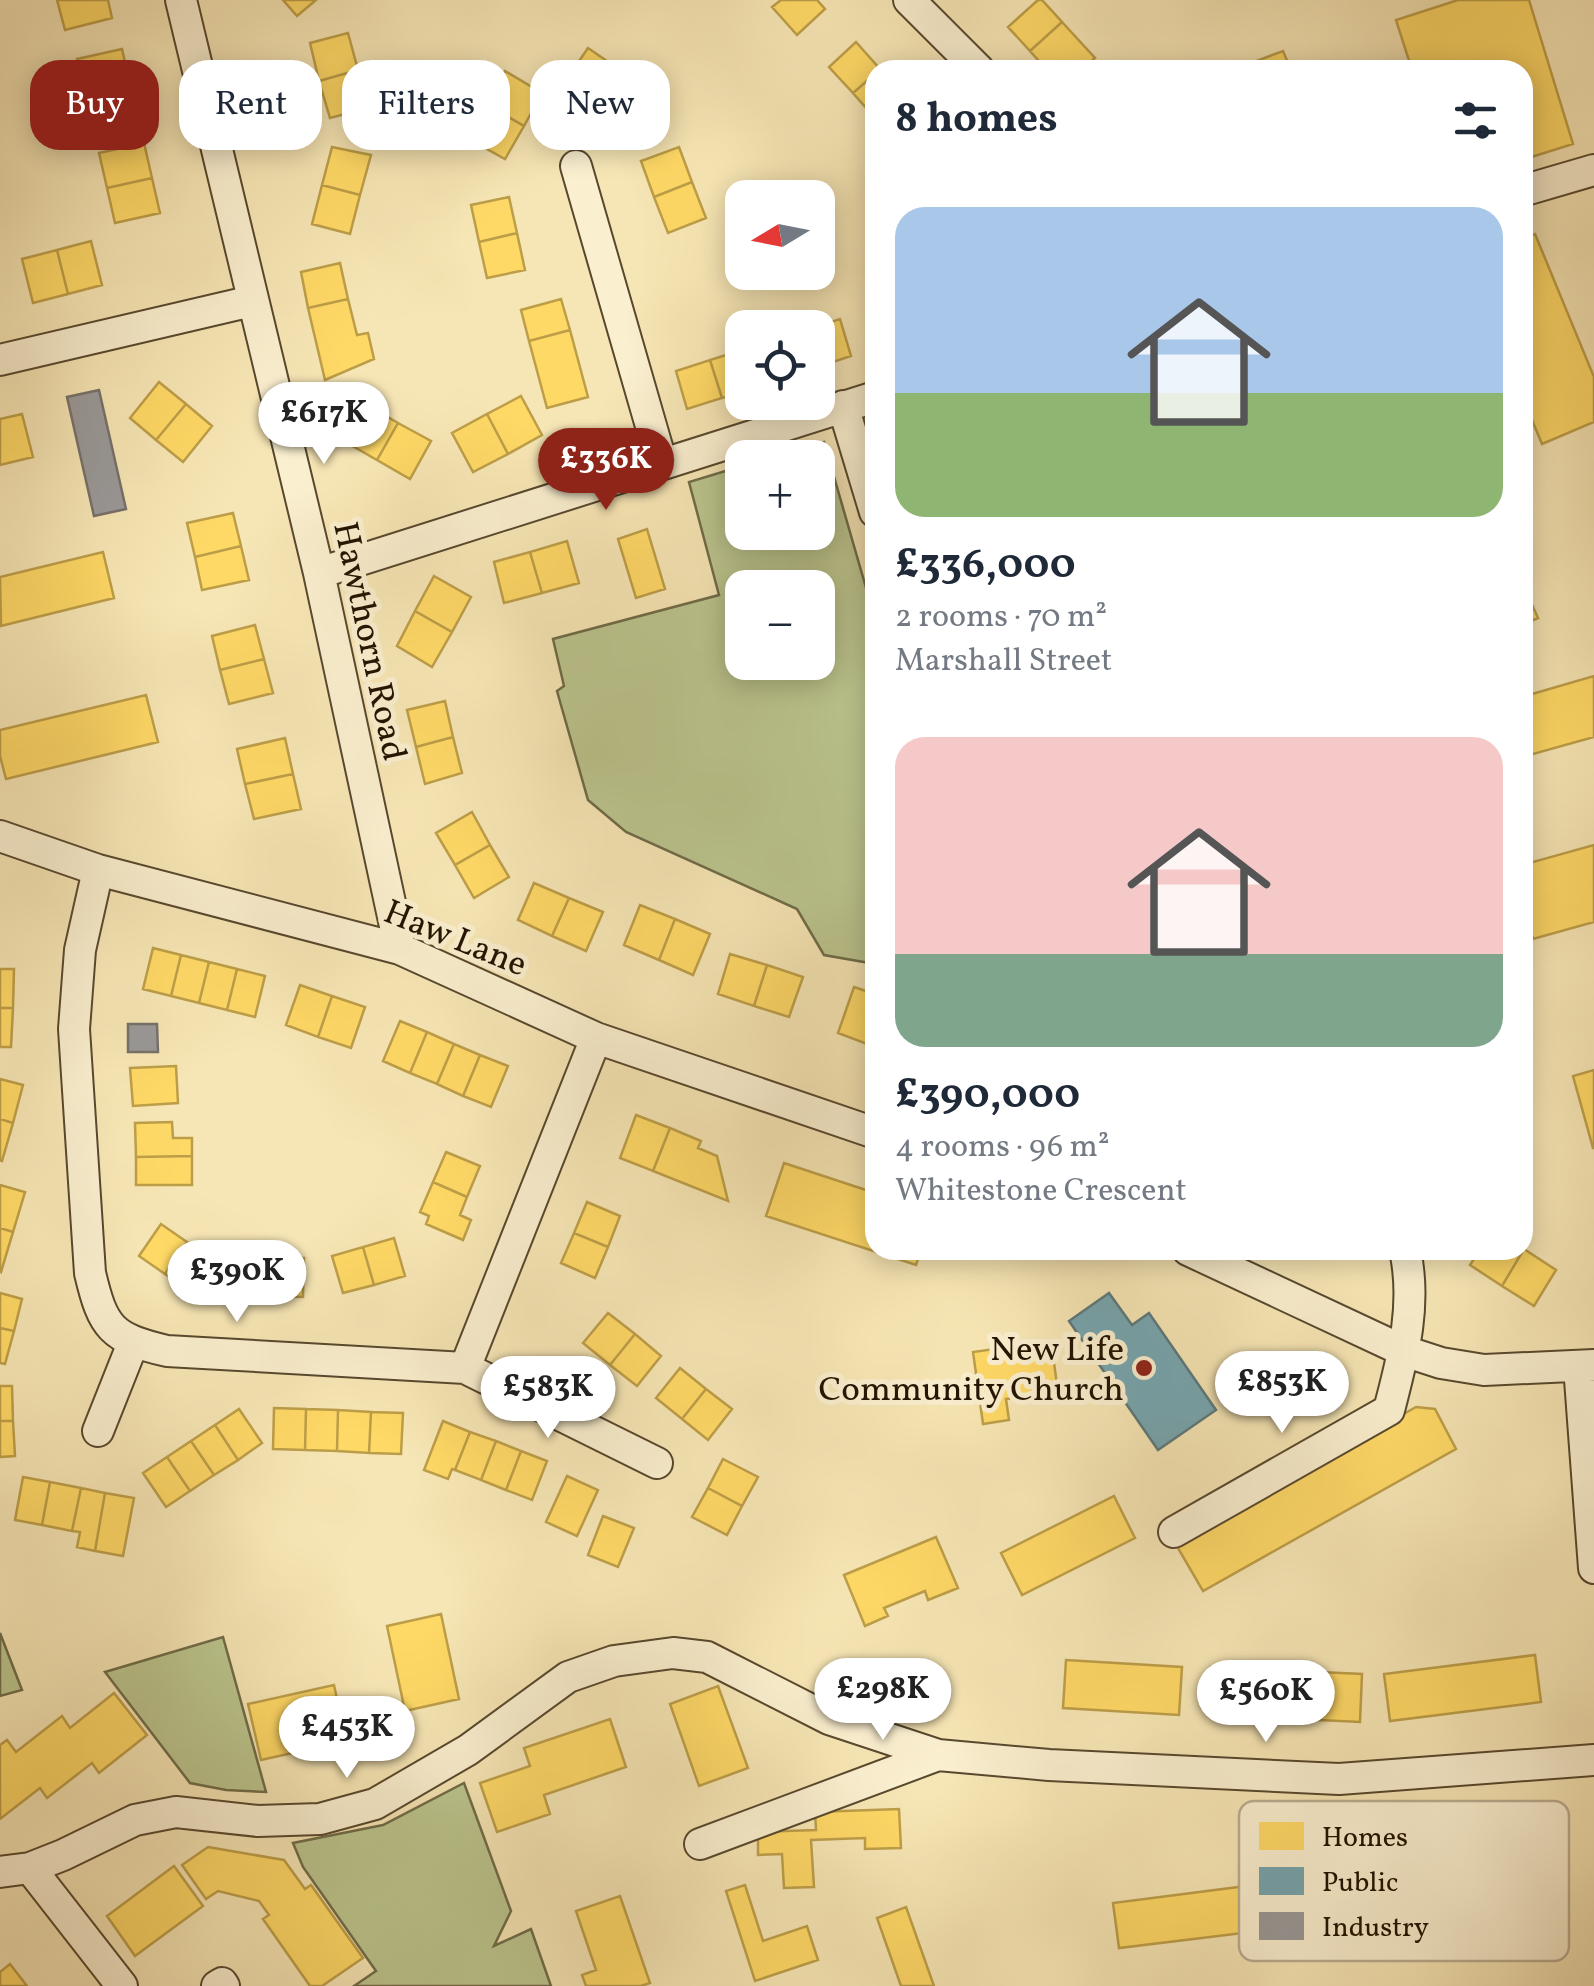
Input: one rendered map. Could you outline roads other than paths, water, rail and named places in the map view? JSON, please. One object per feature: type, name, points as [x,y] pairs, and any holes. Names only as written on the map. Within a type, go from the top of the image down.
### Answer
[{"type":"street","name":"Hawthorn Road","points":[[181,0],[319,573],[400,949]]},
{"type":"street","points":[[909,0],[970,60]]},
{"type":"street","points":[[576,166],[662,464]]},
{"type":"street","points":[[1533,189],[1594,170]]},
{"type":"street","points":[[0,360],[252,301]]},
{"type":"street","points":[[319,573],[865,400]]},
{"type":"street","points":[[843,406],[865,479]]},
{"type":"street","name":"Haw Lane","points":[[0,836],[98,870],[400,949],[596,1038],[865,1130]]},
{"type":"street","points":[[98,870],[80,950],[74,1029],[90,1273],[100,1312],[113,1328],[133,1343],[168,1351],[466,1368],[657,1463]]},
{"type":"street","points":[[466,1368],[596,1038]]},
{"type":"street","points":[[1209,1260],[1404,1351],[1441,1363],[1484,1370],[1587,1366],[1594,1568]]},
{"type":"street","points":[[1174,1532],[1388,1410],[1404,1351],[1411,1294],[1406,1260]]},
{"type":"street","points":[[98,1431],[133,1343]]},
{"type":"street","points":[[122,1986],[15,1870],[135,1820],[176,1812],[258,1821],[320,1819],[375,1804],[468,1750],[568,1678],[614,1662],[674,1654],[706,1657],[829,1719],[938,1755],[1049,1765],[1340,1778],[1594,1760]]},
{"type":"street","points":[[700,1844],[938,1755]]},
{"type":"place","name":"New Life Community Church","points":[[1144,1368]]}]
